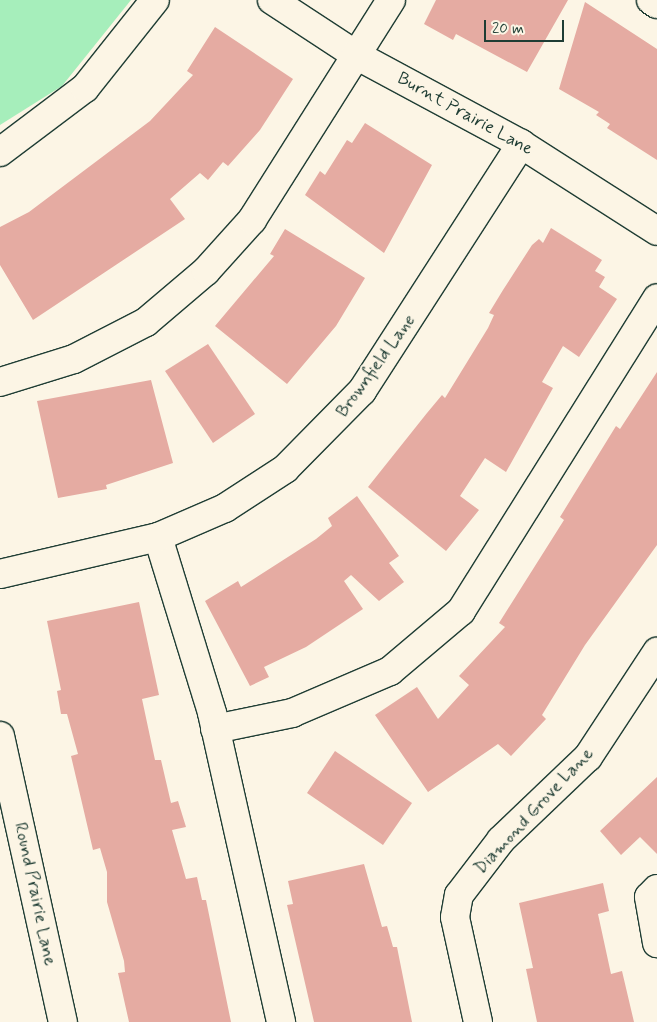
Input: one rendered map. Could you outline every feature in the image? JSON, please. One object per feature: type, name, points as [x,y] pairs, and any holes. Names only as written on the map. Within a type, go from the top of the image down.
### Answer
[{"type":"street","points":[[0,152],[85,88],[155,0]]},
{"type":"street","name":"Burnt Prairie Lane","points":[[272,0],[356,55],[521,144],[657,231]]},
{"type":"street","points":[[0,382],[74,359],[146,322],[206,271],[252,220],[391,0]]},
{"type":"street","points":[[651,0],[657,4]]},
{"type":"street","name":"Brownfield Lane","points":[[0,574],[158,537],[256,490],[339,419],[383,361],[521,144]]},
{"type":"street","points":[[216,729],[292,713],[390,672],[461,611],[657,298]]},
{"type":"street","points":[[158,537],[216,729],[281,1022]]},
{"type":"street","name":"Diamond Grove Lane","points":[[478,1022],[455,917],[459,895],[502,840],[588,757],[649,682],[657,652]]},
{"type":"street","name":"Round Prairie Lane","points":[[0,736],[63,1022]]},
{"type":"street","points":[[657,889],[649,897],[657,943]]},
{"type":"green space","points":[[0,0],[131,0],[62,86],[0,125]]},
{"type":"building","points":[[436,0],[568,0],[527,72],[456,34],[453,40],[424,24]]},
{"type":"building","points":[[585,2],[657,49],[657,160],[607,128],[610,124],[596,115],[599,112],[559,89]]},
{"type":"building","points":[[215,27],[293,79],[260,130],[228,166],[223,162],[208,180],[200,173],[170,199],[185,219],[33,320],[0,265],[0,227],[29,212],[150,121],[193,75],[187,71]]},
{"type":"building","points":[[365,123],[432,165],[384,253],[305,195],[320,171],[325,175],[347,140],[352,143]]},
{"type":"building","points":[[551,228],[602,260],[595,271],[605,277],[599,287],[617,299],[579,357],[563,346],[542,382],[553,388],[506,472],[485,458],[460,496],[479,510],[446,551],[368,487],[442,395],[445,398],[488,328],[494,315],[489,313],[503,290],[532,245],[539,239],[543,243]]},
{"type":"building","points":[[285,229],[365,278],[336,326],[287,384],[215,326],[274,256],[270,254]]},
{"type":"building","points":[[208,344],[255,414],[213,443],[165,371]]},
{"type":"building","points":[[657,372],[657,545],[585,645],[542,715],[546,719],[511,756],[498,744],[428,792],[375,715],[417,687],[438,719],[469,685],[459,676],[505,627],[499,623],[564,520],[560,517],[616,426],[620,429]]},
{"type":"building","points":[[151,380],[173,463],[106,485],[107,489],[58,498],[37,401]]},
{"type":"building","points":[[357,496],[399,556],[389,563],[404,582],[379,601],[351,575],[344,581],[363,609],[306,647],[264,667],[269,677],[250,686],[205,601],[238,581],[241,587],[316,539],[332,526],[328,518]]},
{"type":"building","points":[[139,602],[159,695],[142,699],[155,760],[161,760],[171,803],[178,801],[186,827],[172,830],[186,879],[197,877],[202,900],[206,900],[231,1022],[129,1022],[118,973],[125,972],[124,961],[107,902],[107,872],[100,848],[93,850],[71,756],[78,754],[67,714],[61,714],[57,691],[61,690],[47,621]]},
{"type":"building","points":[[335,751],[412,803],[383,845],[307,793]]},
{"type":"building","points":[[657,777],[657,854],[640,837],[621,855],[600,831]]},
{"type":"building","points":[[364,864],[382,927],[387,926],[393,947],[397,947],[412,1022],[314,1022],[287,905],[293,904],[288,881]]},
{"type":"building","points":[[603,883],[609,911],[598,914],[611,974],[622,971],[634,1022],[537,1022],[526,969],[533,968],[519,903]]}]
